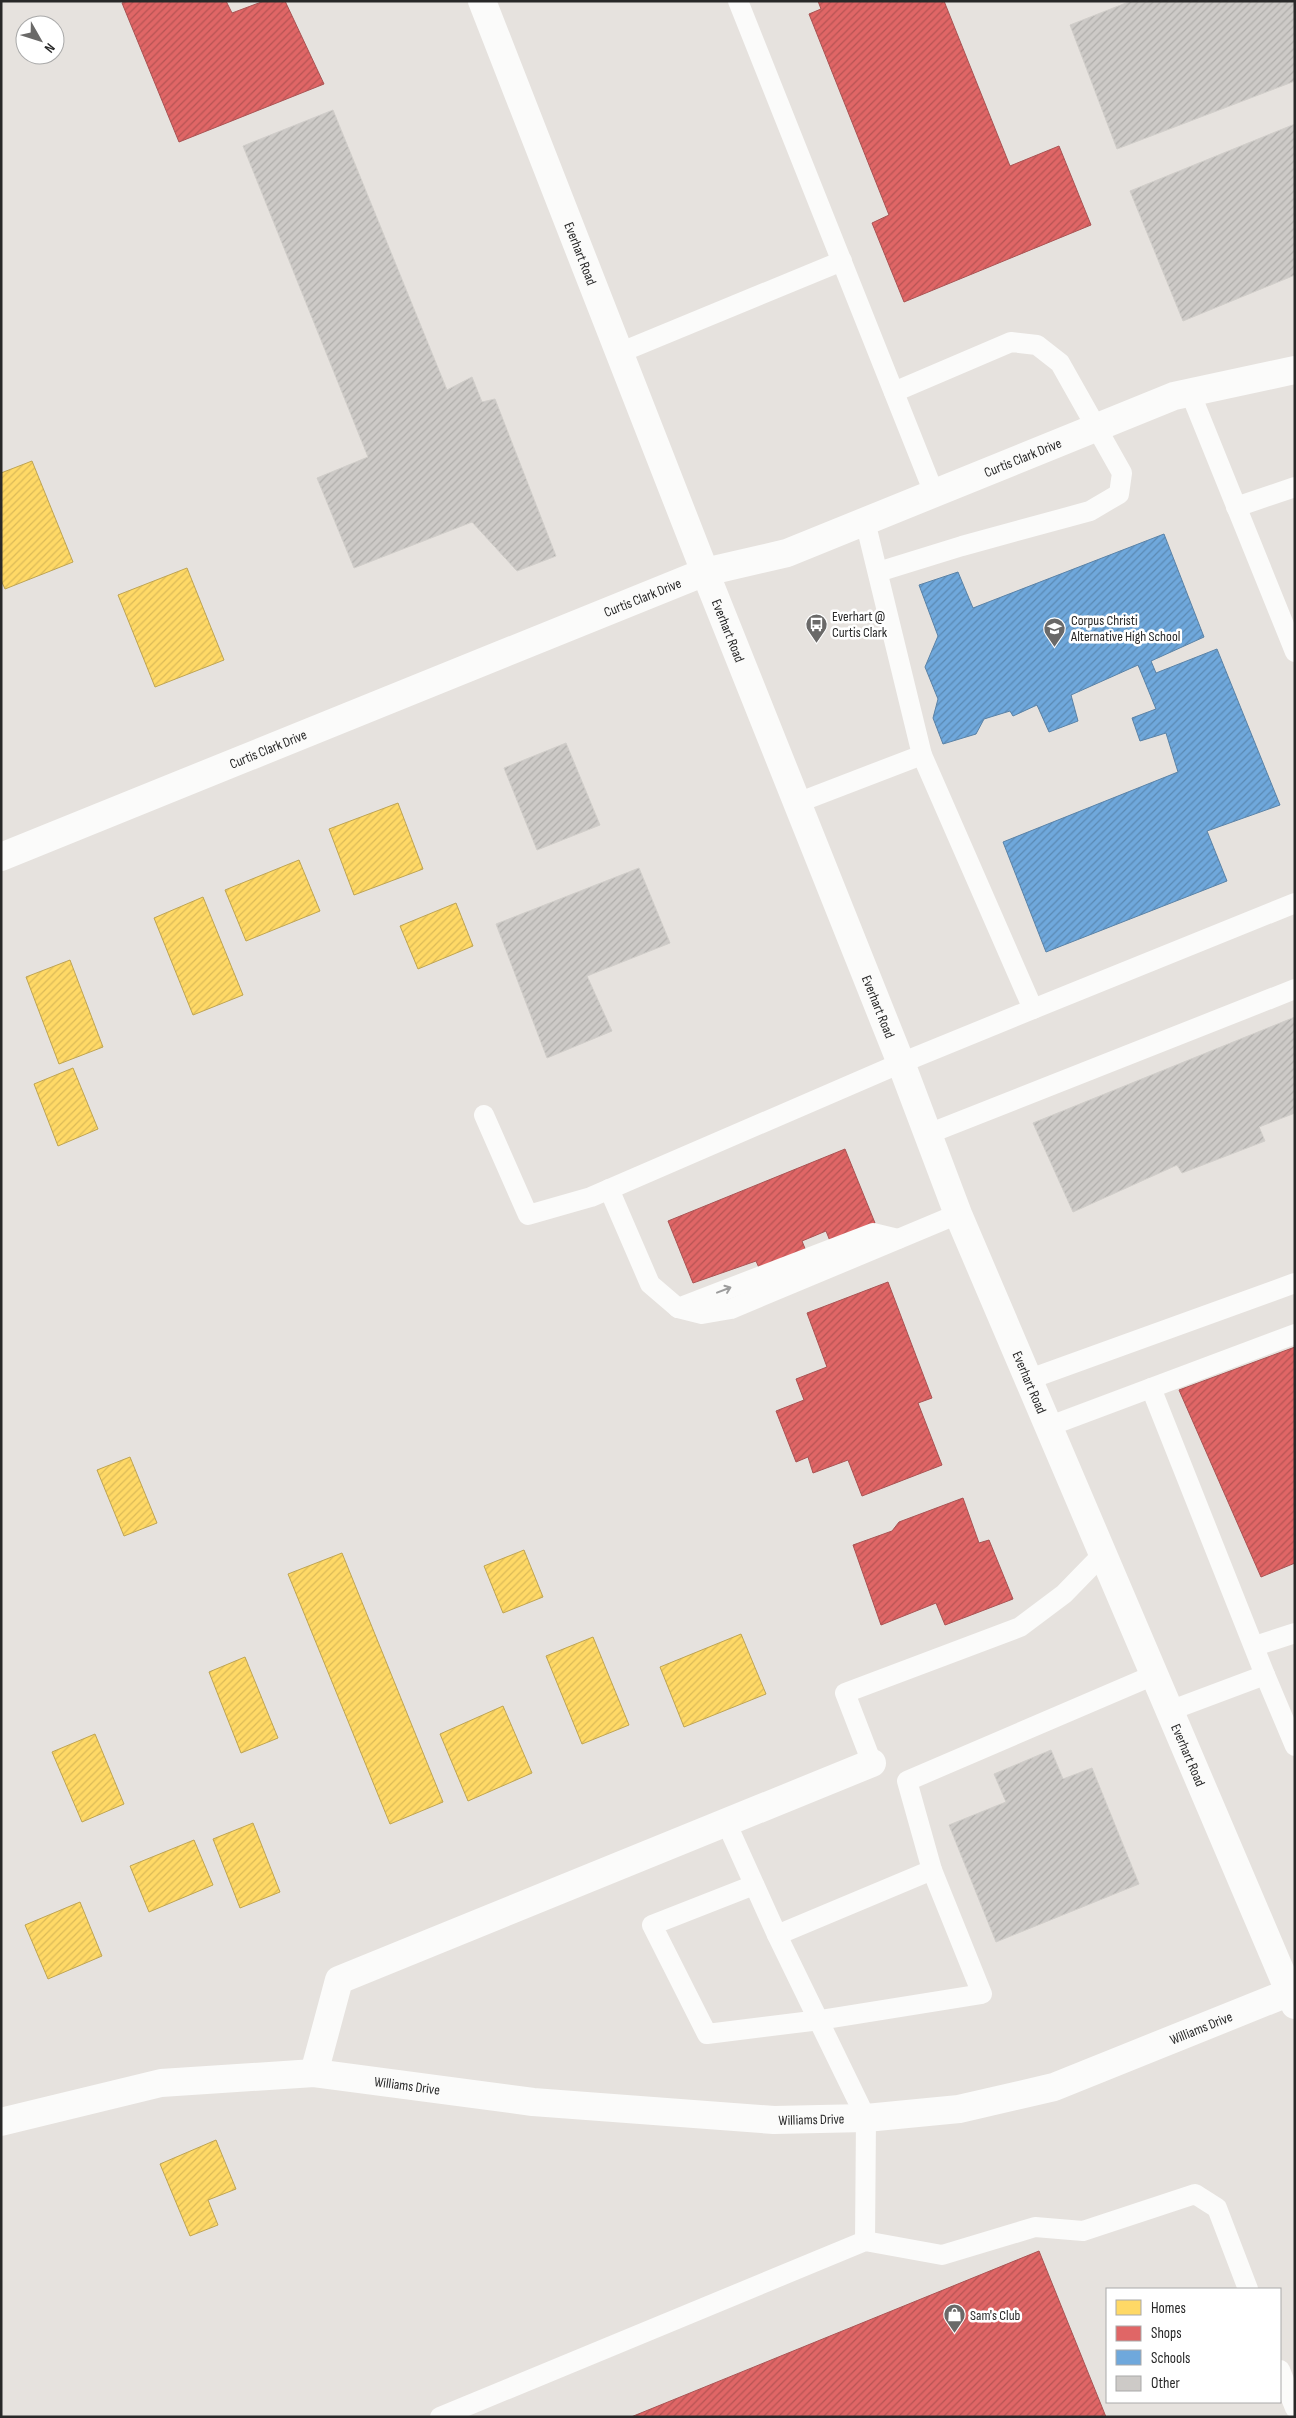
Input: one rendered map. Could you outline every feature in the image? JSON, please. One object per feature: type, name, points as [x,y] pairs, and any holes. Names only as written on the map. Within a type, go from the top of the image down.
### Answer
[{"type":"street","name":"Everhart Road","points":[[482,1],[704,572],[901,1063],[958,1214],[1047,1427],[1293,1995]]},
{"type":"street","name":"Curtis Clark Drive","points":[[1,857],[704,572],[787,552],[1174,396],[1295,370]]},
{"type":"street","points":[[314,2073],[339,1980],[872,1763]]},
{"type":"street","name":"Williams Drive","points":[[1,2122],[161,2082],[314,2073],[533,2102],[774,2120],[866,2118],[959,2109],[1054,2087],[1293,1995]]},
{"type":"lane","points":[[738,1],[934,493]]},
{"type":"lane","points":[[619,353],[842,261]]},
{"type":"lane","points":[[878,572],[962,546],[1090,511],[1119,494],[1122,473],[1060,363],[1036,344],[1011,342],[894,392]]},
{"type":"lane","points":[[1190,392],[1295,652]]},
{"type":"lane","points":[[1236,507],[1295,487]]},
{"type":"lane","points":[[864,521],[922,755],[1033,1009]]},
{"type":"lane","points":[[797,802],[922,755]]},
{"type":"lane","points":[[484,1115],[528,1215],[591,1197],[901,1063],[1295,903]]},
{"type":"lane","points":[[928,1134],[1295,989]]},
{"type":"lane","points":[[609,1189],[650,1284],[678,1308],[702,1314],[731,1308],[958,1214]]},
{"type":"lane","points":[[1027,1380],[1295,1283]]},
{"type":"lane","points":[[1047,1427],[1295,1334]]},
{"type":"lane","points":[[1151,1388],[1295,1746]]},
{"type":"lane","points":[[872,1763],[845,1693],[1020,1626],[1064,1594],[1102,1555]]},
{"type":"lane","points":[[1255,1646],[1295,1633]]},
{"type":"lane","points":[[754,1885],[652,1925],[707,2034],[820,2020],[982,1994],[932,1870],[907,1781],[1154,1675]]},
{"type":"lane","points":[[1170,1711],[1265,1675]]},
{"type":"lane","points":[[726,1822],[777,1936],[820,2020],[866,2118],[865,2241]]},
{"type":"lane","points":[[777,1936],[932,1870]]},
{"type":"lane","points":[[440,2417],[865,2241],[942,2255],[1035,2227],[1083,2231],[1195,2194],[1217,2208],[1248,2288]]},
{"type":"lane","points":[[1281,2373],[1295,2408]]},
{"type":"building: Homes","points":[[32,461],[73,562],[5,589],[1,580],[1,473]]},
{"type":"building: Homes","points":[[187,568],[224,660],[155,687],[118,595]]},
{"type":"building: Homes","points":[[398,803],[423,869],[354,895],[329,829]]},
{"type":"building: Homes","points":[[299,860],[320,911],[246,941],[225,890]]},
{"type":"building: Homes","points":[[203,897],[243,995],[193,1015],[154,918]]},
{"type":"building: Homes","points":[[456,903],[473,946],[418,969],[400,926]]},
{"type":"building: Homes","points":[[70,960],[103,1047],[59,1064],[26,977]]},
{"type":"building: Homes","points":[[73,1068],[98,1129],[58,1146],[34,1084]]},
{"type":"building: Homes","points":[[130,1457],[157,1523],[124,1536],[97,1470]]},
{"type":"building: Homes","points":[[524,1550],[543,1597],[503,1613],[484,1566]]},
{"type":"building: Homes","points":[[342,1553],[443,1802],[390,1824],[288,1574]]},
{"type":"building: Homes","points":[[741,1634],[766,1694],[684,1727],[660,1667]]},
{"type":"building: Homes","points":[[593,1637],[629,1725],[582,1744],[546,1656]]},
{"type":"building: Homes","points":[[245,1657],[278,1738],[241,1753],[209,1672]]},
{"type":"building: Homes","points":[[503,1706],[532,1773],[468,1801],[440,1734]]},
{"type":"building: Homes","points":[[95,1734],[124,1804],[82,1822],[52,1752]]},
{"type":"building: Homes","points":[[253,1823],[280,1892],[240,1908],[213,1839]]},
{"type":"building: Homes","points":[[194,1840],[213,1885],[149,1912],[130,1866]]},
{"type":"building: Homes","points":[[80,1902],[102,1956],[48,1979],[25,1925]]},
{"type":"building: Homes","points":[[216,2140],[236,2189],[208,2200],[218,2225],[190,2236],[160,2164]]},
{"type":"building: Shops","points":[[126,1],[226,1],[232,13],[264,1],[285,1],[324,84],[179,142],[122,3]]},
{"type":"building: Shops","points":[[818,1],[944,1],[1010,166],[1059,146],[1091,225],[904,302],[872,223],[889,215],[809,14],[821,9]]},
{"type":"building: Shops","points":[[845,1149],[875,1223],[830,1241],[826,1231],[802,1241],[806,1251],[760,1270],[756,1261],[693,1283],[668,1221]]},
{"type":"building: Shops","points":[[888,1282],[932,1398],[918,1403],[942,1465],[862,1496],[848,1460],[813,1473],[808,1457],[796,1462],[776,1411],[804,1400],[796,1379],[827,1367],[807,1313]]},
{"type":"building: Shops","points":[[1295,1347],[1295,1563],[1261,1577],[1179,1390]]},
{"type":"building: Shops","points":[[963,1498],[979,1543],[989,1540],[1013,1599],[945,1625],[936,1603],[881,1625],[853,1545],[892,1531],[899,1522]]},
{"type":"building: Shops","name":"Sam's Club","points":[[1039,2251],[1106,2417],[631,2417]]},
{"type":"building: Schools","points":[[1164,534],[1204,637],[1151,661],[1156,673],[1217,649],[1280,805],[1207,831],[1227,881],[1046,952],[1003,842],[1178,772],[1166,733],[1140,741],[1132,718],[1156,709],[1138,665],[1071,695],[1078,721],[1049,732],[1037,705],[1013,716],[1010,711],[984,719],[976,734],[943,744],[933,718],[938,699],[925,667],[938,636],[919,585],[958,572],[973,608]]},
{"type":"building: Other","points":[[1131,1],[1295,1],[1295,81],[1117,149],[1070,25]]},
{"type":"building: Other","points":[[333,110],[447,390],[472,377],[482,402],[495,399],[556,556],[517,571],[472,522],[354,568],[317,478],[368,457],[243,146]]},
{"type":"building: Other","points":[[1295,124],[1295,275],[1183,321],[1130,191]]},
{"type":"building: Other","points":[[566,743],[600,825],[537,850],[504,768]]},
{"type":"building: Other","points":[[639,868],[670,943],[587,976],[612,1031],[547,1058],[496,924]]},
{"type":"building: Other","points":[[1295,1017],[1295,1113],[1259,1127],[1265,1141],[1182,1173],[1177,1165],[1073,1212],[1033,1123]]},
{"type":"building: Other","points":[[1051,1750],[1063,1779],[1092,1768],[1139,1884],[996,1942],[949,1825],[1006,1802],[994,1774]]},
{"type":"place","name":"Everhart @ Curtis Clark","points":[[816,643]]},
{"type":"place","name":"Corpus Christi Alternative High School","points":[[1055,647]]},
{"type":"place","name":"Sam's Club","points":[[954,2334]]}]
